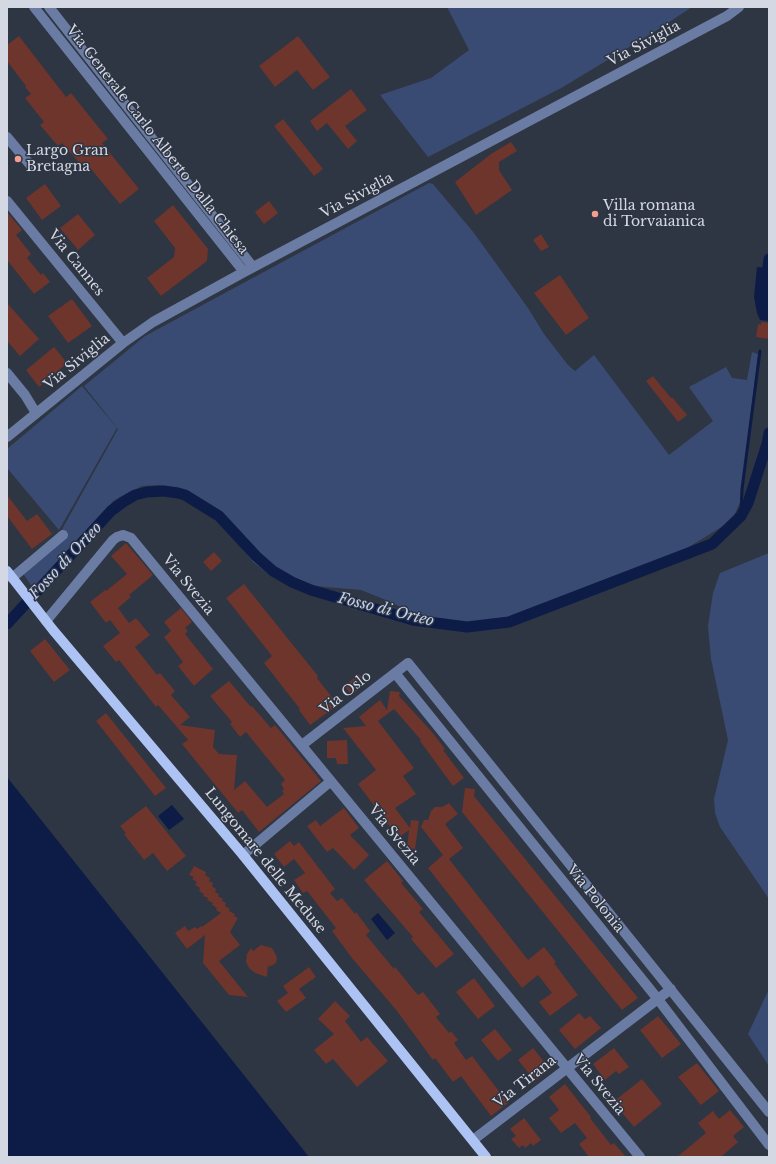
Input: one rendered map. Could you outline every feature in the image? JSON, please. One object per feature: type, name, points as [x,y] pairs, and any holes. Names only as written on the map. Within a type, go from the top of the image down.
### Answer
[{"type":"main road","name":"Lungomare delle Meduse","points":[[13,578],[44,619],[243,855],[486,1157]]},
{"type":"street","name":"Via Generale Carlo Alberto Dalla Chiesa","points":[[34,7],[244,272]]},
{"type":"street","name":"Via Generale Carlo Alberto Dalla Chiesa","points":[[49,7],[253,267]]},
{"type":"street","name":"Via Siviglia","points":[[7,437],[122,343],[153,322],[253,267],[727,16],[739,7]]},
{"type":"street","points":[[7,137],[32,167]]},
{"type":"street","name":"Via Cannes","points":[[7,201],[122,343]]},
{"type":"street","points":[[7,373],[25,395],[36,413]]},
{"type":"street","points":[[13,578],[63,535]]},
{"type":"street","name":"Via Svezia","points":[[44,619],[113,540],[123,535],[133,539],[640,1157]]},
{"type":"street","name":"Via Oslo","points":[[302,745],[408,663]]},
{"type":"street","name":"Via Polonia","points":[[408,663],[769,1112]]},
{"type":"street","name":"Via Polonia","points":[[395,673],[657,998],[769,1145]]},
{"type":"street","points":[[243,855],[331,781]]},
{"type":"street","name":"Via Tirana","points":[[472,1140],[657,998],[671,989]]},
{"type":"shaded area","points":[[447,7],[692,7],[654,32],[563,87],[428,157],[380,95],[431,78],[469,50]]},
{"type":"shaded area","points":[[429,183],[433,184],[474,233],[528,308],[544,334],[568,365],[575,371],[594,355],[669,455],[713,421],[689,387],[726,367],[732,378],[747,380],[752,352],[758,354],[740,502],[734,516],[728,523],[679,553],[657,563],[635,578],[577,601],[537,609],[506,619],[475,623],[446,622],[406,610],[391,602],[361,590],[291,584],[281,581],[271,576],[253,562],[213,514],[197,500],[175,488],[159,485],[142,486],[113,501],[35,591],[22,572],[60,533],[118,429],[84,386],[145,336]]},
{"type":"shaded area","points":[[757,267],[769,268],[769,321],[760,320],[757,313],[754,297]]},
{"type":"shaded area","points":[[82,386],[117,428],[59,530],[7,468],[7,449]]},
{"type":"shaded area","points":[[769,553],[769,899],[720,827],[715,813],[714,799],[728,740],[711,659],[708,626],[713,593],[720,573]]},
{"type":"shaded area","points":[[7,777],[309,1157],[7,1157]]},
{"type":"shaded area","points":[[172,805],[184,819],[169,830],[158,816]]},
{"type":"shaded area","points":[[378,913],[395,933],[387,940],[371,919]]},
{"type":"shaded area","points":[[769,989],[769,1066],[748,1034]]},
{"type":"building","points":[[19,36],[66,97],[71,93],[108,139],[102,143],[139,189],[120,204],[86,163],[82,166],[62,143],[58,146],[40,125],[44,122],[25,98],[31,94],[7,61],[7,45]]},
{"type":"building","points":[[298,36],[330,77],[313,90],[297,70],[275,87],[259,66]]},
{"type":"building","points":[[351,89],[367,110],[345,126],[357,141],[348,149],[327,123],[317,131],[310,121]]},
{"type":"building","points":[[283,119],[323,169],[314,176],[274,126]]},
{"type":"building","points":[[511,142],[517,151],[499,162],[499,170],[512,190],[476,215],[455,182],[491,154]]},
{"type":"building","points":[[45,184],[61,206],[42,220],[26,198]]},
{"type":"building","points":[[269,201],[278,213],[264,224],[255,212]]},
{"type":"building","points":[[173,205],[208,249],[207,261],[161,296],[147,278],[174,257],[175,248],[154,221]]},
{"type":"building","points":[[7,212],[22,230],[16,235],[31,254],[27,258],[41,275],[43,273],[50,282],[34,294],[7,260]]},
{"type":"building","points":[[78,214],[95,235],[78,250],[60,228]]},
{"type":"building","points":[[541,234],[549,247],[541,251],[533,240]]},
{"type":"building","points":[[560,275],[589,318],[566,335],[534,293]]},
{"type":"building","points":[[72,299],[92,326],[68,343],[48,316]]},
{"type":"building","points":[[7,303],[39,339],[20,356],[7,341]]},
{"type":"building","points":[[761,322],[769,323],[769,339],[756,337],[758,324],[761,325]]},
{"type":"building","points":[[54,347],[67,363],[39,387],[26,370]]},
{"type":"building","points":[[653,376],[687,415],[678,422],[646,381]]},
{"type":"building","points":[[7,495],[27,521],[37,514],[52,534],[32,549],[7,516]]},
{"type":"building","points":[[126,543],[153,575],[129,595],[131,597],[118,608],[129,623],[136,618],[150,635],[135,647],[157,675],[160,673],[175,691],[171,695],[190,717],[180,725],[215,730],[213,747],[219,754],[237,755],[234,790],[245,781],[267,807],[284,794],[282,791],[284,789],[281,784],[285,780],[246,732],[240,737],[230,724],[232,722],[210,696],[229,681],[271,728],[275,725],[321,781],[259,832],[242,810],[238,813],[182,744],[188,740],[158,705],[156,707],[119,660],[116,662],[103,646],[120,633],[110,620],[106,623],[90,602],[127,574],[111,556]]},
{"type":"building","points":[[214,552],[222,561],[211,571],[203,562]]},
{"type":"building","points":[[244,584],[318,676],[317,678],[338,705],[310,725],[299,710],[300,709],[264,663],[272,656],[226,598]]},
{"type":"building","points":[[181,608],[192,622],[185,628],[188,631],[185,634],[213,669],[194,686],[178,666],[183,662],[164,637],[171,631],[164,622]]},
{"type":"building","points":[[45,639],[70,670],[54,682],[30,651]]},
{"type":"building","points":[[359,674],[366,683],[352,695],[344,686]]},
{"type":"building","points":[[390,691],[400,692],[399,696],[432,732],[445,749],[443,750],[464,778],[453,786],[420,741],[421,740],[394,709],[378,721],[414,768],[403,776],[416,794],[395,808],[410,828],[411,820],[419,821],[415,849],[407,848],[409,830],[398,838],[358,784],[376,770],[343,728],[366,726],[359,717],[380,700],[387,710]]},
{"type":"building","points":[[106,713],[166,788],[155,796],[96,721]]},
{"type":"building","points":[[347,740],[348,764],[337,764],[336,758],[327,758],[327,741]]},
{"type":"building","points":[[465,788],[475,789],[474,796],[638,998],[622,1010],[462,812]]},
{"type":"building","points":[[449,803],[458,814],[445,824],[463,848],[449,859],[528,960],[544,947],[578,995],[550,1016],[539,1002],[552,993],[538,975],[522,988],[428,868],[443,855],[421,827],[424,820],[428,820],[431,811],[435,807],[442,807]]},
{"type":"building","points":[[146,806],[186,856],[167,871],[153,853],[144,860],[124,834],[126,833],[120,826]]},
{"type":"building","points":[[344,808],[359,828],[350,835],[369,855],[354,870],[333,848],[327,852],[307,826],[316,820],[320,826]]},
{"type":"building","points":[[290,841],[294,846],[299,842],[335,889],[330,893],[337,901],[342,898],[355,914],[356,912],[370,931],[366,935],[418,995],[423,992],[440,1014],[436,1017],[449,1033],[451,1031],[458,1040],[454,1043],[466,1060],[472,1056],[508,1103],[491,1116],[461,1076],[453,1082],[435,1058],[433,1060],[397,1011],[352,958],[332,931],[336,928],[307,891],[303,893],[294,880],[305,873],[294,859],[284,867],[274,854]]},
{"type":"building","points":[[387,861],[403,881],[401,883],[423,909],[419,912],[454,954],[436,968],[411,939],[413,937],[364,880]]},
{"type":"building","points":[[194,866],[206,872],[205,875],[210,878],[209,881],[213,883],[212,886],[216,889],[215,892],[223,899],[222,901],[226,903],[225,906],[230,909],[229,911],[235,914],[234,916],[238,918],[230,932],[240,945],[219,961],[248,997],[229,995],[203,963],[205,935],[187,949],[175,933],[185,926],[188,931],[195,927],[197,929],[201,926],[202,927],[221,913],[212,905],[213,903],[207,900],[208,898],[203,896],[204,894],[199,891],[200,888],[195,885],[197,882],[192,879],[194,877],[189,875]]},
{"type":"building","points":[[261,945],[272,948],[277,957],[276,963],[269,967],[268,965],[267,977],[255,973],[249,968],[246,962],[247,954],[251,948],[253,951]]},
{"type":"building","points":[[309,967],[316,977],[299,989],[306,998],[286,1012],[277,1001],[288,993],[283,986]]},
{"type":"building","points":[[474,978],[495,1006],[478,1019],[456,992]]},
{"type":"building","points":[[335,1001],[350,1016],[345,1021],[361,1042],[367,1037],[388,1061],[357,1087],[333,1059],[326,1064],[314,1050],[334,1034],[318,1019]]},
{"type":"building","points":[[579,1013],[585,1019],[590,1016],[601,1028],[575,1049],[559,1030]]},
{"type":"building","points":[[658,1016],[681,1044],[662,1058],[640,1030]]},
{"type":"building","points":[[495,1029],[512,1050],[498,1061],[481,1040]]},
{"type":"building","points":[[533,1048],[550,1069],[535,1081],[518,1060]]},
{"type":"building","points":[[614,1048],[629,1067],[619,1074],[616,1071],[605,1080],[593,1064]]},
{"type":"building","points":[[697,1063],[719,1091],[701,1105],[678,1077]]},
{"type":"building","points":[[642,1079],[662,1104],[634,1127],[613,1102]]},
{"type":"building","points":[[565,1084],[611,1145],[614,1143],[626,1157],[589,1157],[579,1144],[587,1138],[575,1123],[561,1133],[549,1118],[559,1110],[549,1097]]},
{"type":"building","points":[[730,1110],[744,1127],[733,1136],[738,1142],[721,1157],[677,1157],[706,1133],[698,1123],[713,1111],[719,1119]]},
{"type":"building","points":[[524,1118],[541,1140],[533,1146],[531,1143],[525,1148],[523,1145],[519,1148],[511,1139],[516,1136],[510,1129]]},
{"type":"waterway","points":[[768,268],[769,259]]},
{"type":"waterway","points":[[741,516],[742,489],[760,351]]},
{"type":"waterway","name":"Fosso di Orteo","points":[[7,624],[111,511],[135,495],[147,492],[164,491],[185,495],[219,516],[256,556],[273,571],[292,582],[311,590],[413,620],[467,627],[509,622],[712,544],[741,516],[748,503],[767,444],[769,433]]},
{"type":"place","name":"Largo Gran Bretagna","points":[[18,159]]},
{"type":"place","name":"Villa romana di Torvaianica","points":[[595,214]]}]
